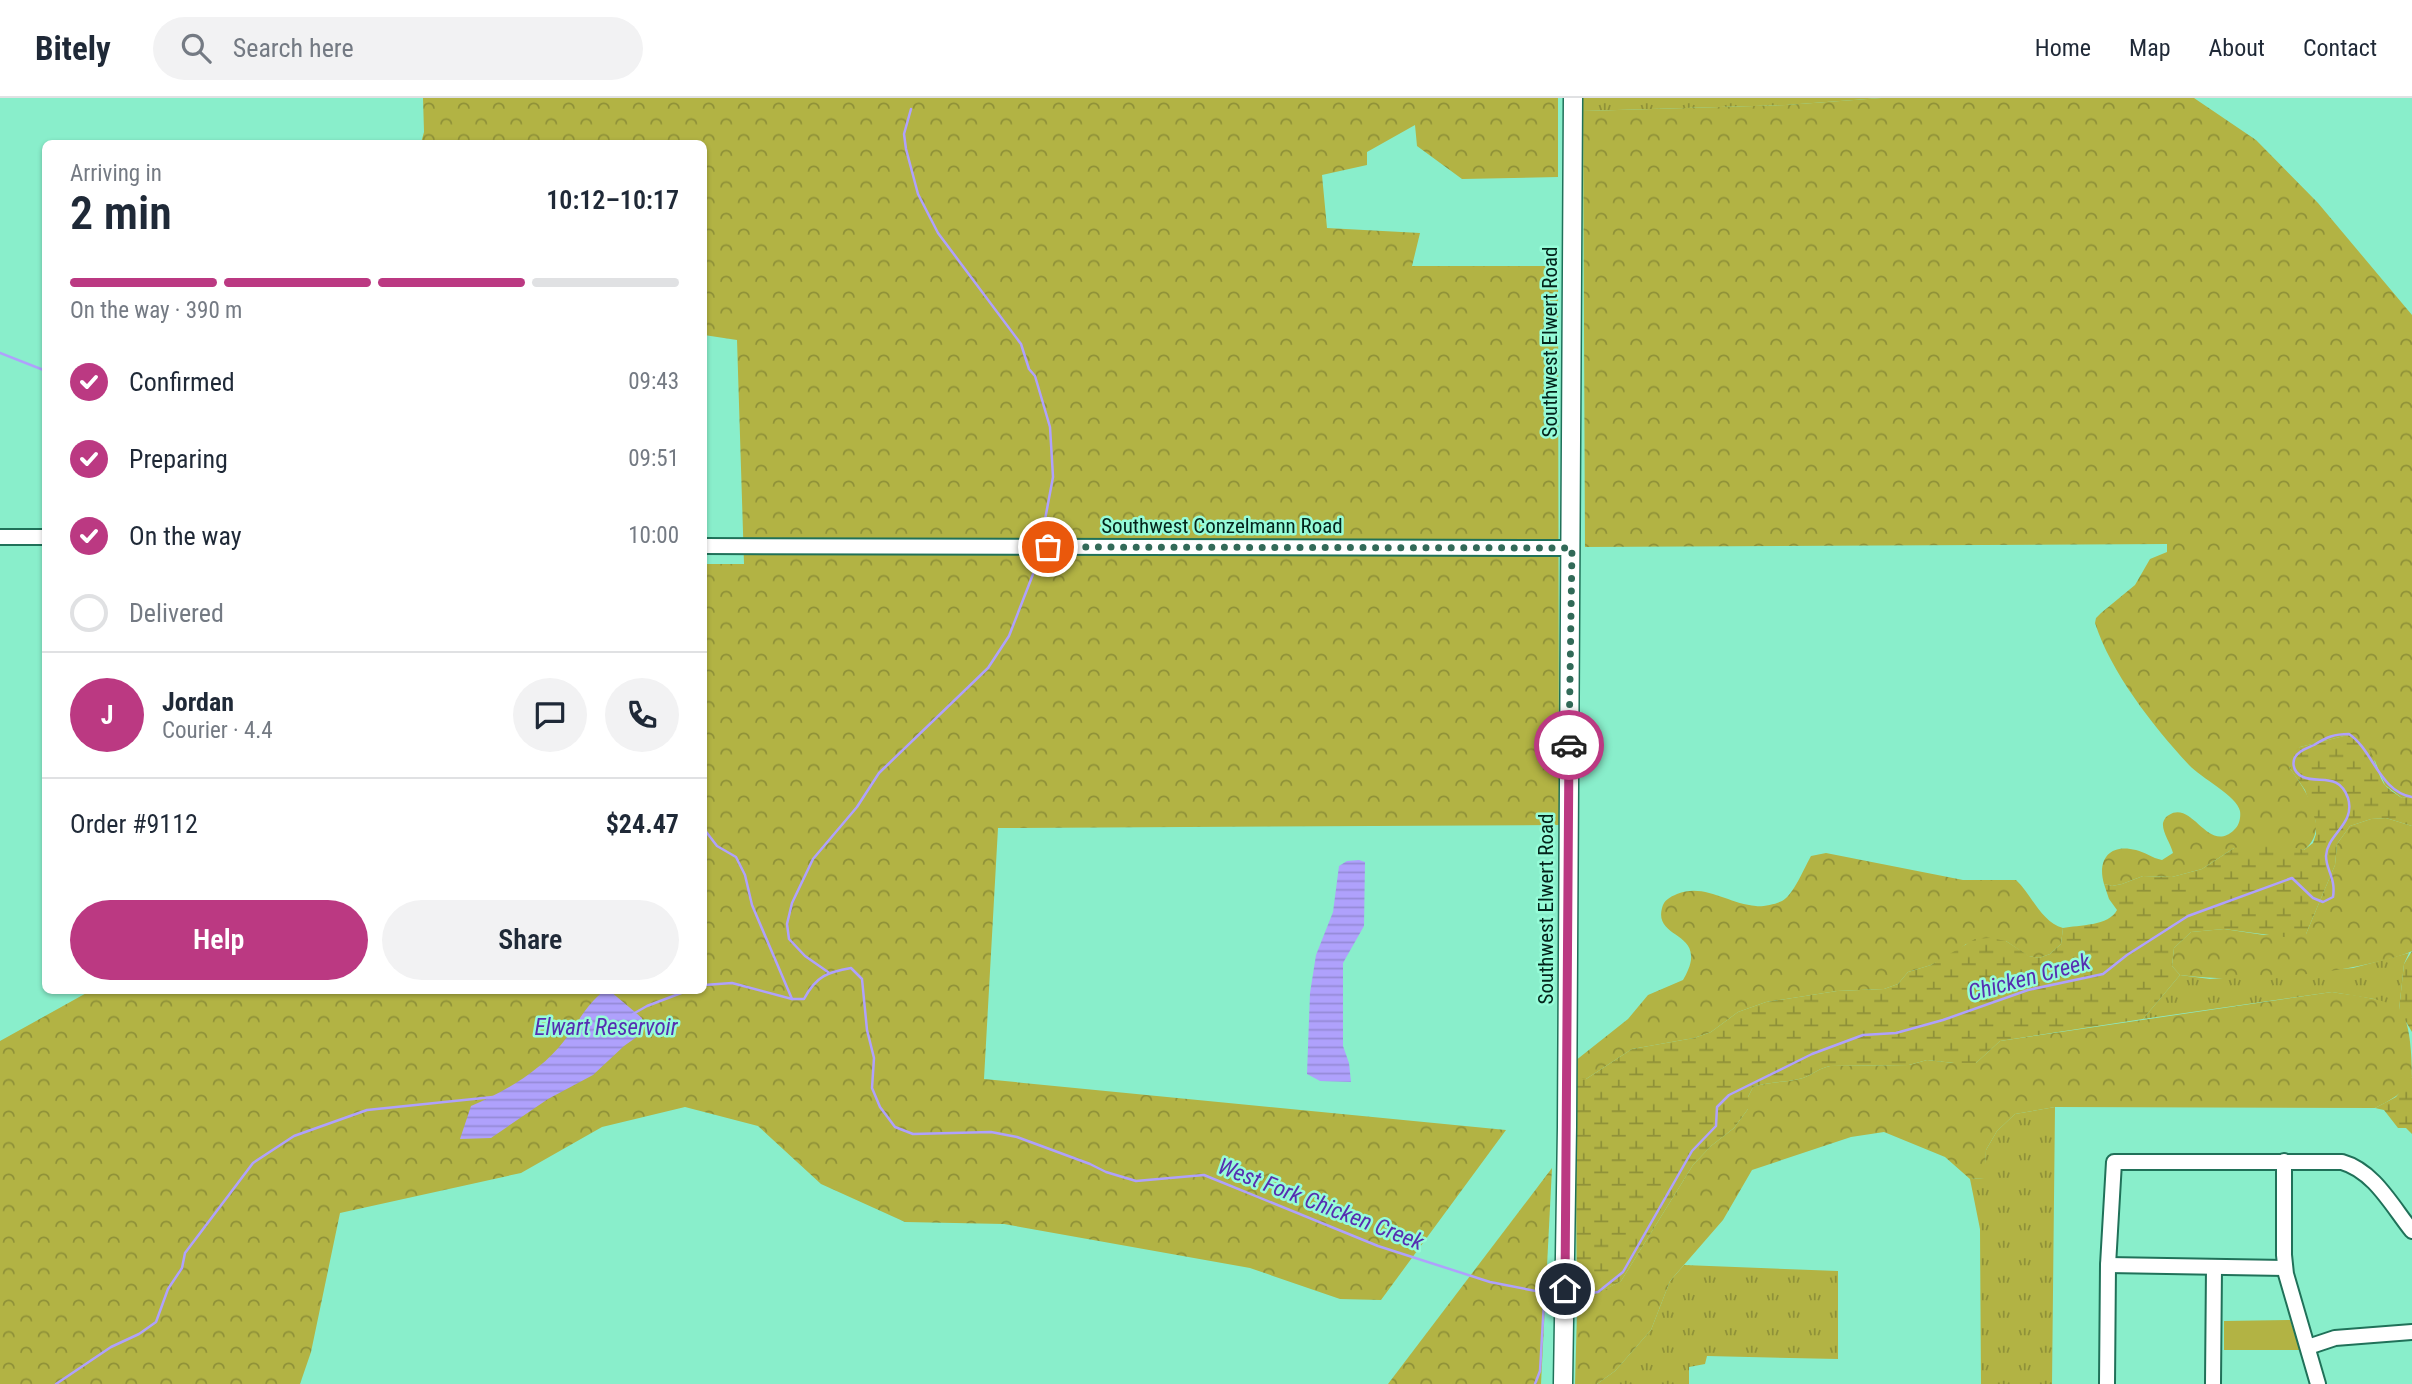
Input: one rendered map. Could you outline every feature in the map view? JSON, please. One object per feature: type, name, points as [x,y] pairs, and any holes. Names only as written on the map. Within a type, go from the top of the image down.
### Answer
[{"type":"main road","name":"Southwest Elwert Road","points":[[1563,1384],[1572,548],[1573,98]]},
{"type":"street","points":[[0,537],[42,537]]},
{"type":"street","name":"Southwest Conzelmann Road","points":[[707,546],[1572,548]]},
{"type":"street","points":[[2284,1161],[2285,1268],[2318,1384]]},
{"type":"street","points":[[2107,1384],[2108,1265],[2114,1163],[2342,1162],[2358,1168],[2370,1178],[2412,1231]]},
{"type":"street","points":[[2108,1265],[2285,1268]]},
{"type":"street","points":[[2213,1384],[2214,1267]]},
{"type":"street","points":[[2308,1347],[2335,1338],[2412,1332]]},
{"type":"green space","points":[[423,98],[1558,98],[1558,177],[1462,179],[1417,146],[1415,125],[1367,152],[1367,165],[1322,175],[1327,228],[1420,233],[1412,266],[1558,266],[1559,825],[998,828],[984,1079],[1506,1130],[1381,1300],[1340,1299],[1250,1268],[1004,1224],[905,1222],[821,1184],[758,1126],[685,1107],[602,1127],[521,1173],[340,1213],[311,1352],[300,1384],[0,1384],[0,1041],[85,994],[707,994],[707,564],[744,564],[737,340],[707,335],[707,140],[422,140]]},
{"type":"green space","points":[[1583,98],[1881,98],[1786,105],[1583,111]]},
{"type":"green space","points":[[1881,98],[2194,98],[2256,140],[2318,203],[2412,315],[2412,796],[2402,798],[2385,785],[2375,761],[2344,736],[2300,747],[2289,767],[2308,797],[2316,820],[2312,841],[2304,850],[2234,848],[2202,869],[2172,877],[2143,876],[2122,884],[2104,884],[2102,868],[2107,855],[2112,851],[2127,848],[2162,860],[2173,853],[2163,827],[2164,820],[2169,815],[2178,812],[2186,815],[2216,836],[2225,836],[2234,830],[2240,819],[2240,811],[2232,799],[2189,765],[2148,717],[2112,661],[2095,623],[2101,613],[2135,585],[2150,559],[2167,552],[2167,544],[1585,547],[1583,111],[1786,105]]},
{"type":"green space","points":[[2344,736],[2363,742],[2368,747],[2388,788],[2402,798],[2412,796],[2412,826],[2386,818],[2371,819],[2350,826],[2337,844],[2335,865],[2306,934],[2291,938],[2224,929],[2191,932],[2174,948],[2172,966],[2180,975],[2143,1019],[2000,1041],[1976,1063],[1927,1060],[1909,1065],[1830,1066],[1803,1078],[1753,1087],[1748,1097],[1748,1109],[1734,1128],[1693,1165],[1621,1281],[1591,1297],[1577,1312],[1575,1079],[1586,1079],[1632,1049],[1694,1038],[1711,1032],[1738,1012],[1766,1002],[1837,991],[1884,989],[1898,984],[1908,972],[1931,965],[1975,939],[2006,941],[2029,956],[2039,958],[2050,954],[2061,944],[2063,928],[2101,922],[2117,910],[2109,899],[2104,884],[2122,884],[2143,876],[2172,877],[2202,869],[2234,848],[2268,841],[2304,850],[2313,843],[2316,822],[2305,790],[2289,767],[2289,756],[2300,747]]},
{"type":"green space","points":[[2386,818],[2412,826],[2412,951],[2357,966],[2281,977],[2180,975],[2172,966],[2174,948],[2191,932],[2224,929],[2264,935],[2306,934],[2335,865],[2337,844],[2350,826],[2371,819]]},
{"type":"green space","points":[[1826,853],[1963,880],[2016,880],[2043,914],[2055,925],[2063,928],[2061,944],[2050,954],[2039,958],[2028,956],[2006,941],[1966,944],[1954,954],[1908,972],[1898,984],[1884,989],[1837,991],[1766,1002],[1738,1012],[1711,1032],[1694,1038],[1632,1049],[1586,1079],[1575,1079],[1575,1061],[1628,1019],[1648,995],[1683,980],[1691,955],[1685,942],[1663,923],[1663,905],[1668,899],[1687,891],[1697,891],[1759,906],[1776,903],[1790,894],[1811,856]]},
{"type":"green space","points":[[2412,951],[2412,1032],[2399,1010],[2404,964]]},
{"type":"green space","points":[[2409,953],[2404,964],[2399,1010],[2374,999],[2332,992],[2143,1019],[2180,975],[2210,979],[2353,968]]},
{"type":"green space","points":[[2332,992],[2394,1006],[2404,1015],[2407,1023],[2412,1077],[2401,1092],[2375,1108],[2055,1107],[2015,1114],[1997,1131],[1986,1150],[1985,1178],[1970,1179],[1945,1157],[1884,1132],[1851,1137],[1752,1170],[1723,1220],[1670,1281],[1651,1330],[1615,1371],[1597,1384],[1575,1384],[1577,1312],[1590,1297],[1621,1281],[1693,1165],[1734,1128],[1748,1109],[1748,1097],[1753,1087],[1803,1078],[1830,1066],[1909,1065],[1927,1060],[1976,1063],[2000,1041]]},
{"type":"green space","points":[[2412,1077],[2412,1134],[2406,1128],[2398,1128],[2384,1110],[2375,1108],[2396,1097]]},
{"type":"green space","points":[[2055,1107],[2052,1384],[1981,1384],[1980,1229],[1970,1179],[1984,1178],[1986,1150],[1997,1131],[2015,1114]]},
{"type":"green space","points":[[1552,1168],[1541,1384],[1388,1384]]},
{"type":"green space","points":[[1684,1265],[1838,1271],[1838,1359],[1707,1356],[1705,1364],[1689,1367],[1689,1384],[1597,1384],[1615,1371],[1651,1330],[1670,1281]]},
{"type":"green space","points":[[2290,1320],[2300,1350],[2224,1350],[2224,1321]]},
{"type":"water","points":[[1347,861],[1365,862],[1364,926],[1343,963],[1343,1046],[1349,1063],[1351,1082],[1320,1081],[1307,1074],[1310,993],[1316,955],[1333,912],[1339,866]]},
{"type":"water","name":"Elwart Reservoir","points":[[601,994],[614,994],[642,1018],[643,1024],[638,1030],[641,1034],[593,1075],[548,1099],[491,1138],[460,1139],[471,1106],[509,1087],[544,1062],[564,1041]]},
{"type":"waterway","points":[[911,109],[904,134],[918,194],[938,233],[1021,344],[1029,369],[1035,376],[1050,427],[1053,477],[1041,541]]},
{"type":"waterway","name":"West Fork Chicken Creek","points":[[0,353],[42,369]]},
{"type":"waterway","points":[[828,972],[805,956],[789,939],[787,924],[792,903],[813,859],[857,807],[879,773],[988,668],[1009,636],[1037,564],[1039,551]]},
{"type":"waterway","name":"Chicken Creek","points":[[1574,1296],[1598,1292],[1623,1272],[1692,1151],[1716,1126],[1717,1107],[1729,1095],[1812,1054],[1863,1035],[1896,1033],[1943,1020],[2028,990],[2103,974],[2127,955],[2188,916],[2292,878],[2313,898],[2323,902],[2333,897],[2326,856],[2331,841],[2348,815],[2348,798],[2344,790],[2334,782],[2309,779],[2296,772],[2295,758],[2302,751],[2331,736],[2349,734],[2384,779],[2401,793],[2412,797]]},
{"type":"waterway","name":"West Fork Chicken Creek","points":[[707,833],[717,846],[736,857],[745,875],[752,905],[792,999]]},
{"type":"waterway","name":"West Fork Chicken Creek","points":[[707,985],[732,983],[792,999],[804,999],[823,976],[851,968],[862,979],[867,1030],[874,1058],[872,1088],[880,1107],[895,1127],[913,1134],[991,1132],[1017,1137],[1136,1181],[1204,1175],[1378,1246],[1490,1282],[1551,1294]]},
{"type":"waterway","points":[[633,1014],[678,994]]},
{"type":"waterway","points":[[56,1384],[111,1347],[139,1334],[156,1322],[168,1289],[182,1268],[185,1253],[253,1163],[294,1136],[367,1110],[493,1097]]},
{"type":"waterway","name":"Chicken Creek","points":[[1535,1384],[1540,1371],[1544,1302],[1551,1294]]},
{"type":"way so far","points":[[1048,547],[1572,548],[1569,745]]},
{"type":"route","points":[[1565,1289],[1569,745]]}]
